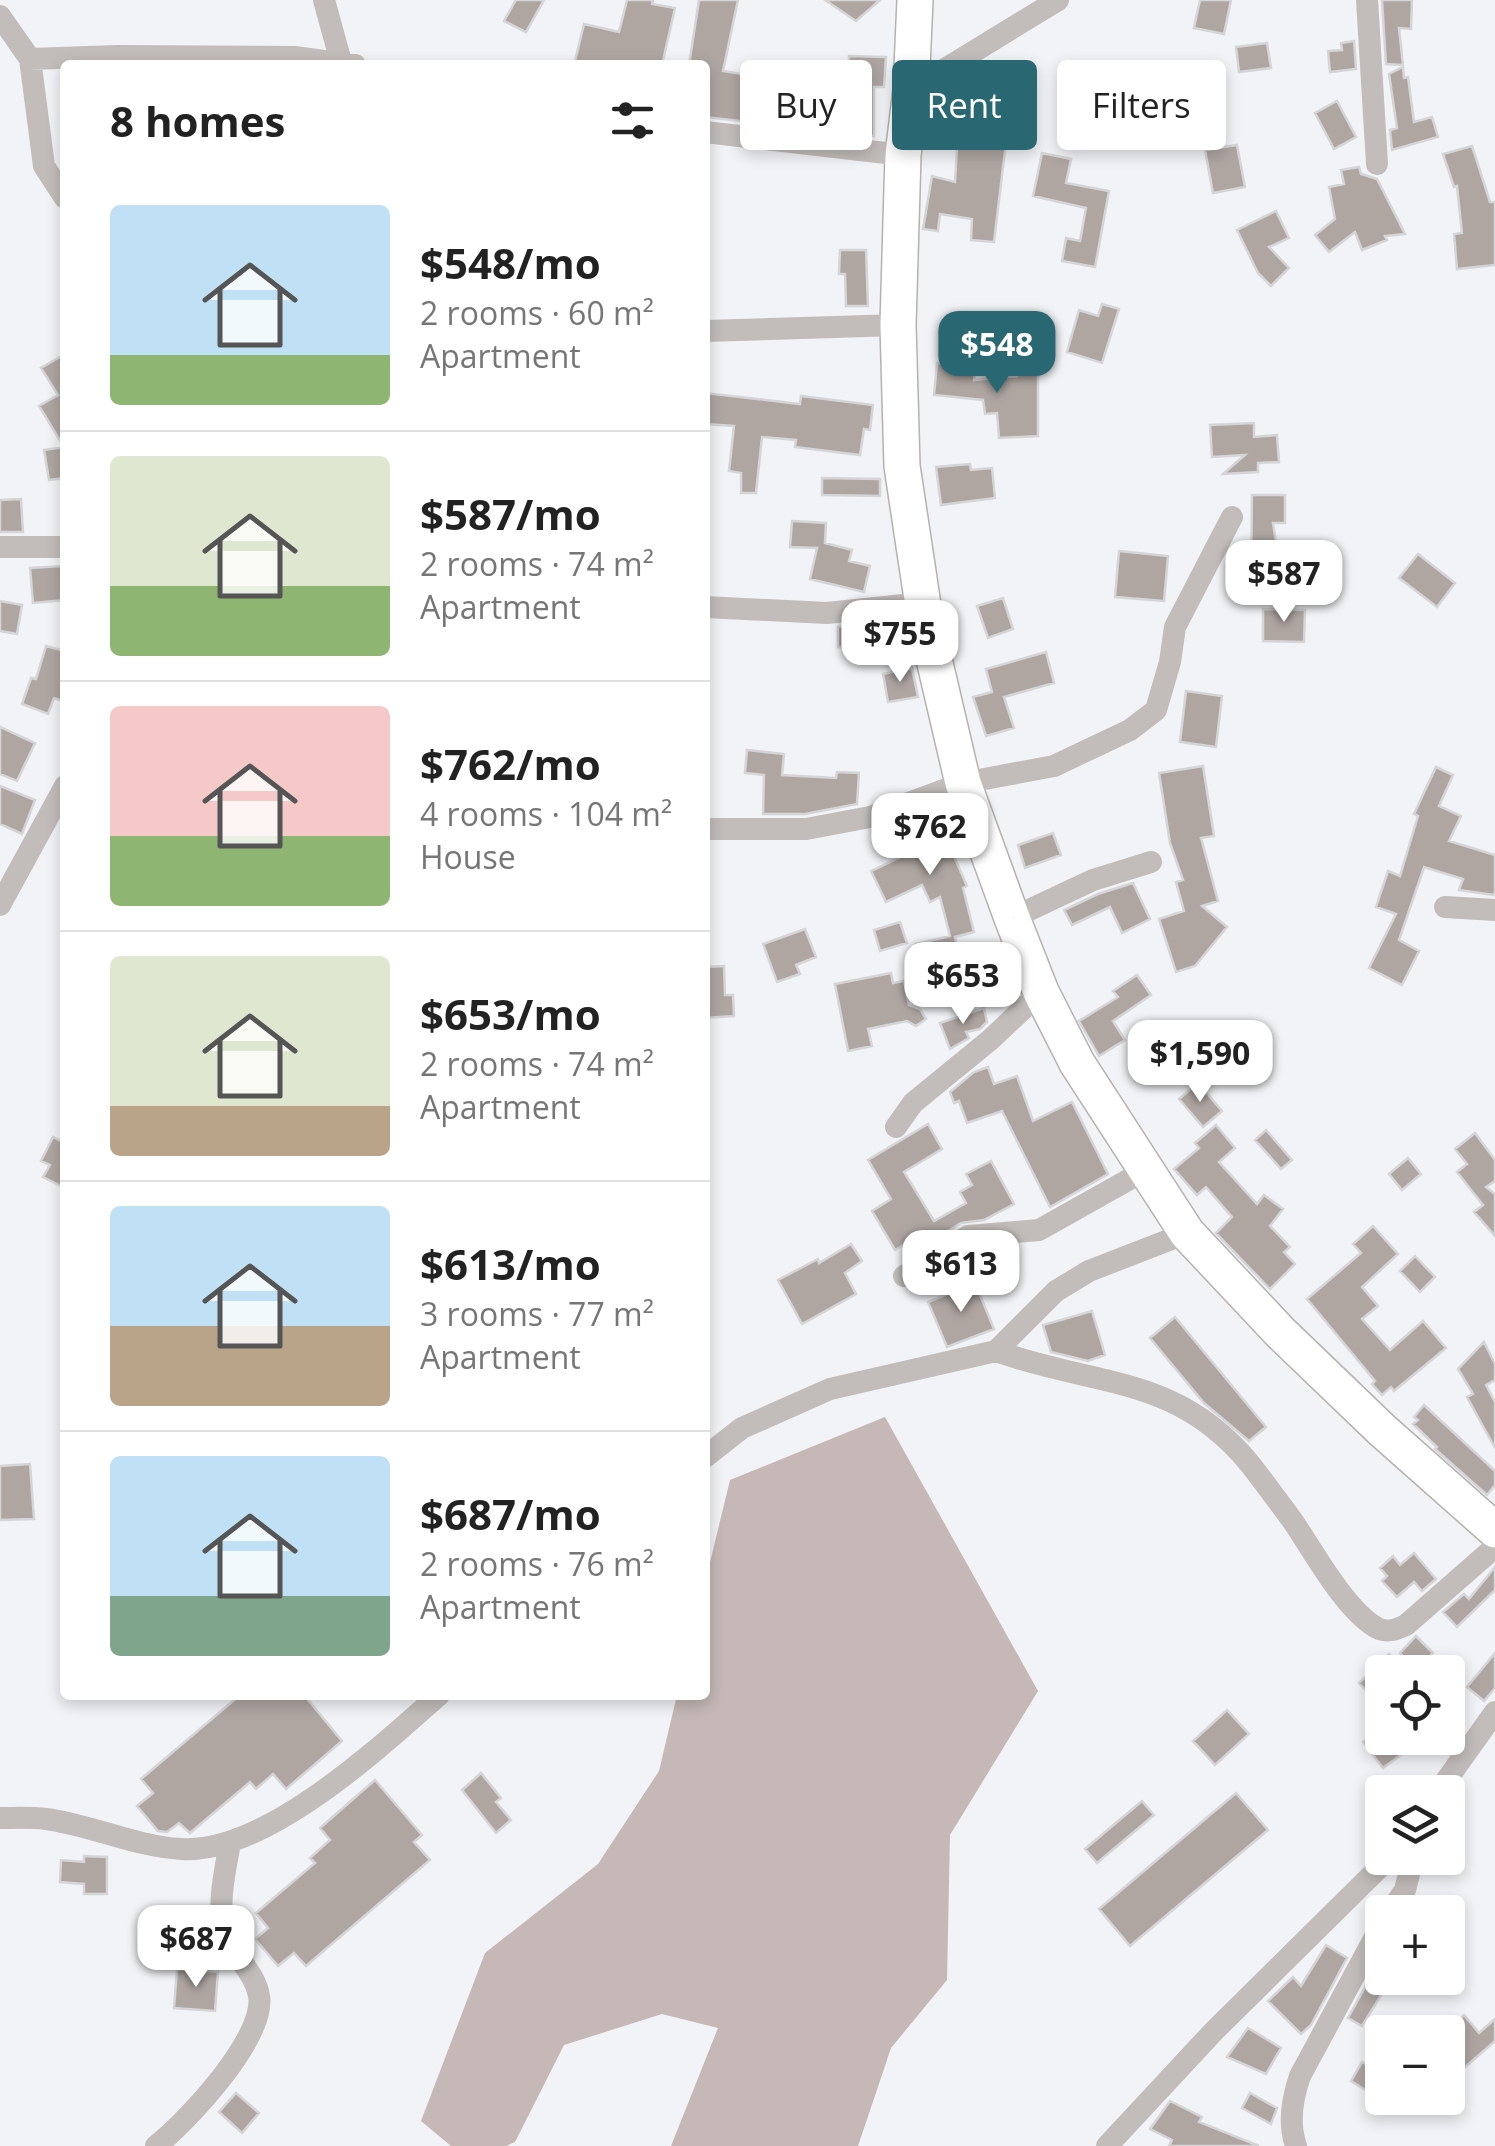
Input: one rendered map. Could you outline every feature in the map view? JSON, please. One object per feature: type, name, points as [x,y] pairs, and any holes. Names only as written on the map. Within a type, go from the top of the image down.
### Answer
[{"type":"main road","points":[[912,60],[915,0]]},
{"type":"main road","points":[[903,150],[898,325],[902,466],[922,604],[963,784],[1041,992],[1076,1063],[1187,1233],[1280,1332],[1495,1530]]},
{"type":"street","points":[[324,0],[346,60]]},
{"type":"street","points":[[960,60],[1058,0]]},
{"type":"street","points":[[1367,0],[1377,164]]},
{"type":"street","points":[[0,16],[30,59],[44,166],[60,190]]},
{"type":"street","points":[[30,59],[294,56],[321,60]]},
{"type":"street","points":[[710,133],[902,155]]},
{"type":"street","points":[[710,331],[898,325]]},
{"type":"street","points":[[710,829],[806,829],[870,817],[963,784],[1054,766],[1130,730],[1156,710],[1170,662],[1174,627],[1232,517]]},
{"type":"street","points":[[0,547],[60,547]]},
{"type":"street","points":[[710,607],[827,613],[922,604]]},
{"type":"street","points":[[0,905],[60,795]]},
{"type":"street","points":[[1012,918],[1094,880],[1151,862]]},
{"type":"street","points":[[1445,907],[1495,910]]},
{"type":"street","points":[[896,1127],[913,1103],[1041,992]]},
{"type":"street","points":[[904,1276],[968,1236],[1039,1230],[1144,1171]]},
{"type":"street","points":[[710,1453],[742,1428],[830,1389],[996,1351],[1056,1291],[1089,1271],[1187,1233]]},
{"type":"street","points":[[996,1351],[1034,1365],[1119,1382],[1172,1399],[1206,1422],[1247,1461],[1325,1572],[1378,1629],[1394,1631],[1406,1626],[1495,1548]]},
{"type":"street","points":[[0,1818],[46,1819],[184,1849],[230,1843],[286,1815],[355,1767],[433,1700]]},
{"type":"street","points":[[1450,1775],[1495,1712]]},
{"type":"street","points":[[156,2146],[189,2115],[257,2021],[260,2001],[256,1984],[226,1936],[223,1884],[230,1843]]},
{"type":"street","points":[[1107,2146],[1214,2032],[1373,1875]]},
{"type":"street","points":[[1296,2146],[1292,2098],[1365,1956]]},
{"type":"shaded area","points":[[885,1417],[1038,1691],[950,1835],[947,1980],[891,2048],[858,2146],[671,2146],[718,2028],[662,2014],[564,2045],[515,2142],[506,2146],[451,2146],[421,2121],[485,1953],[598,1864],[659,1771],[676,1700],[710,1700],[710,1562],[730,1480]]},
{"type":"building","points":[[516,0],[544,0],[526,32],[504,21]]},
{"type":"building","points":[[627,0],[653,0],[652,4],[675,8],[663,60],[575,60],[584,24],[619,32]]},
{"type":"building","points":[[699,0],[738,0],[723,71],[740,74],[740,121],[710,118],[710,60],[690,60]]},
{"type":"building","points":[[825,0],[880,0],[856,21]]},
{"type":"building","points":[[1200,0],[1231,0],[1224,34],[1194,28]]},
{"type":"building","points":[[1382,0],[1412,0],[1411,29],[1399,28],[1403,65],[1386,64]]},
{"type":"building","points":[[1354,41],[1356,69],[1330,72],[1328,51],[1342,50],[1341,43]]},
{"type":"building","points":[[1267,43],[1271,68],[1239,72],[1236,47]]},
{"type":"building","points":[[849,56],[886,57],[884,87],[874,87],[874,136],[872,60],[849,60]]},
{"type":"building","points":[[1403,67],[1414,122],[1432,117],[1438,137],[1392,150],[1390,130],[1397,128],[1389,74]]},
{"type":"building","points":[[1337,101],[1356,137],[1334,149],[1315,113]]},
{"type":"building","points":[[1237,145],[1245,187],[1213,193],[1205,150],[1226,150]]},
{"type":"building","points":[[1472,146],[1490,202],[1495,202],[1495,265],[1457,269],[1454,234],[1462,233],[1457,186],[1454,187],[1443,154]]},
{"type":"building","points":[[957,150],[1005,150],[994,242],[971,240],[972,219],[940,214],[938,231],[923,229],[932,176],[955,182]]},
{"type":"building","points":[[1042,153],[1071,159],[1066,183],[1109,191],[1095,267],[1062,261],[1066,238],[1080,241],[1086,208],[1033,196]]},
{"type":"building","points":[[1359,167],[1361,174],[1377,179],[1405,234],[1385,236],[1387,240],[1362,250],[1355,232],[1329,252],[1315,235],[1335,219],[1329,187],[1344,184],[1341,170]]},
{"type":"building","points":[[1276,211],[1289,238],[1269,247],[1289,268],[1271,286],[1258,273],[1237,230]]},
{"type":"building","points":[[840,250],[866,250],[868,306],[846,306],[845,274],[839,274]]},
{"type":"building","points":[[1102,304],[1119,309],[1102,363],[1067,352],[1079,310],[1098,316]]},
{"type":"building","points":[[60,357],[60,440],[39,406],[58,395],[41,368]]},
{"type":"building","points":[[937,363],[976,367],[974,380],[1017,376],[1016,367],[1038,365],[1038,436],[999,438],[997,413],[985,414],[983,400],[934,395]]},
{"type":"building","points":[[710,394],[800,404],[801,396],[873,405],[870,430],[864,429],[860,455],[795,447],[796,440],[762,437],[756,493],[741,493],[741,473],[729,471],[734,426],[710,424]]},
{"type":"building","points":[[1254,423],[1254,437],[1277,435],[1279,462],[1258,463],[1258,472],[1223,474],[1245,455],[1212,457],[1210,425]]},
{"type":"building","points":[[60,448],[60,479],[49,480],[44,450]]},
{"type":"building","points":[[970,464],[971,470],[992,468],[995,498],[941,505],[936,467]]},
{"type":"building","points":[[822,478],[880,479],[880,496],[822,495]]},
{"type":"building","points":[[1252,495],[1285,495],[1285,523],[1273,523],[1280,567],[1251,571]]},
{"type":"building","points":[[21,499],[23,532],[0,532],[0,500]]},
{"type":"building","points":[[792,521],[826,523],[825,543],[852,550],[849,561],[870,566],[864,592],[810,579],[817,548],[790,547]]},
{"type":"building","points":[[1119,551],[1168,556],[1164,601],[1115,597]]},
{"type":"building","points":[[1418,554],[1455,583],[1437,607],[1399,578]]},
{"type":"building","points":[[60,566],[60,600],[33,603],[30,568]]},
{"type":"building","points":[[1003,598],[1013,629],[988,638],[977,606]]},
{"type":"building","points":[[0,601],[22,605],[17,634],[0,631]]},
{"type":"building","points":[[1263,609],[1305,610],[1304,642],[1263,641]]},
{"type":"building","points":[[893,621],[898,637],[838,647],[838,627]]},
{"type":"building","points":[[46,646],[60,650],[60,700],[54,698],[48,714],[22,704],[31,678],[36,679]]},
{"type":"building","points":[[1046,652],[1054,683],[1004,697],[1014,728],[986,736],[973,697],[992,692],[986,669]]},
{"type":"building","points":[[912,668],[918,697],[888,702],[883,674]]},
{"type":"building","points":[[1186,691],[1222,696],[1216,747],[1180,742]]},
{"type":"building","points":[[0,727],[35,743],[17,781],[0,774]]},
{"type":"building","points":[[747,750],[784,754],[782,775],[836,778],[837,772],[859,773],[857,804],[805,814],[763,814],[764,775],[745,773]]},
{"type":"building","points":[[1203,766],[1214,836],[1201,838],[1218,901],[1202,906],[1227,927],[1195,966],[1176,972],[1159,919],[1184,911],[1176,882],[1183,880],[1170,843],[1159,773]]},
{"type":"building","points":[[1436,767],[1453,775],[1439,806],[1461,816],[1449,841],[1495,855],[1495,892],[1494,895],[1459,890],[1463,879],[1424,867],[1399,940],[1419,951],[1402,985],[1369,968],[1396,914],[1376,907],[1388,871],[1400,876],[1418,816],[1414,814]]},
{"type":"building","points":[[0,786],[35,800],[22,834],[0,824]]},
{"type":"building","points":[[948,804],[961,840],[949,845],[967,886],[963,888],[974,932],[955,937],[960,960],[922,970],[916,944],[950,936],[940,897],[930,902],[922,885],[886,902],[871,871],[905,855],[892,825]]},
{"type":"building","points":[[1053,833],[1061,855],[1025,868],[1018,845]]},
{"type":"building","points":[[1133,883],[1150,919],[1122,933],[1110,907],[1072,925],[1064,910],[1098,894]]},
{"type":"building","points":[[900,922],[907,943],[880,951],[874,930]]},
{"type":"building","points":[[805,929],[816,957],[796,965],[800,974],[777,982],[763,944]]},
{"type":"building","points":[[724,966],[725,995],[733,995],[734,1016],[710,1018],[710,967]]},
{"type":"building","points":[[891,973],[893,983],[904,981],[909,1005],[920,1009],[926,1019],[916,1026],[907,1021],[868,1029],[872,1046],[848,1051],[835,984]]},
{"type":"building","points":[[1137,975],[1151,995],[1113,1021],[1125,1040],[1099,1056],[1079,1021],[1118,997],[1113,991]]},
{"type":"building","points":[[984,1008],[987,1022],[980,1029],[966,1032],[969,1038],[950,1049],[940,1023]]},
{"type":"building","points":[[988,1067],[994,1084],[1017,1076],[1033,1121],[1072,1102],[1108,1174],[1050,1207],[1002,1111],[967,1123],[959,1101],[954,1103],[950,1092],[974,1072]]},
{"type":"building","points":[[1198,1083],[1222,1111],[1203,1127],[1179,1099]]},
{"type":"building","points":[[928,1124],[942,1149],[904,1172],[934,1221],[966,1203],[960,1192],[972,1185],[966,1174],[991,1161],[1014,1204],[984,1220],[961,1223],[926,1245],[920,1235],[895,1250],[872,1211],[891,1199],[868,1160]]},
{"type":"building","points":[[1216,1125],[1235,1148],[1219,1162],[1257,1204],[1264,1195],[1283,1209],[1270,1226],[1290,1247],[1284,1252],[1295,1264],[1270,1289],[1216,1233],[1232,1217],[1206,1187],[1197,1195],[1174,1169],[1199,1148],[1195,1143]]},
{"type":"building","points":[[1266,1130],[1292,1160],[1281,1169],[1255,1140]]},
{"type":"building","points":[[1475,1133],[1495,1160],[1495,1181],[1486,1187],[1495,1194],[1495,1236],[1474,1212],[1483,1205],[1457,1172],[1467,1164],[1455,1149]]},
{"type":"building","points":[[53,1137],[60,1140],[60,1186],[43,1177],[50,1165],[41,1161]]},
{"type":"building","points":[[1408,1158],[1421,1174],[1402,1190],[1389,1174]]},
{"type":"building","points":[[1373,1226],[1398,1254],[1362,1287],[1378,1306],[1362,1319],[1390,1350],[1423,1321],[1446,1348],[1394,1391],[1391,1387],[1382,1395],[1372,1384],[1375,1381],[1307,1299],[1361,1253],[1353,1244]]},
{"type":"building","points":[[851,1244],[862,1261],[845,1273],[856,1294],[802,1324],[778,1280]]},
{"type":"building","points":[[1415,1256],[1435,1277],[1420,1292],[1400,1271]]},
{"type":"building","points":[[975,1283],[994,1329],[947,1347],[928,1302]]},
{"type":"building","points":[[1092,1311],[1105,1355],[1088,1361],[1051,1352],[1043,1325]]},
{"type":"building","points":[[1175,1317],[1266,1427],[1249,1441],[1204,1403],[1150,1338]]},
{"type":"building","points":[[1484,1342],[1495,1364],[1495,1380],[1486,1385],[1495,1402],[1495,1448],[1467,1397],[1473,1394],[1458,1369]]},
{"type":"building","points":[[1424,1405],[1495,1471],[1495,1485],[1487,1495],[1413,1424]]},
{"type":"building","points":[[30,1464],[34,1519],[0,1520],[0,1466]]},
{"type":"building","points":[[1414,1553],[1436,1579],[1422,1591],[1414,1582],[1397,1597],[1382,1581],[1387,1576],[1380,1568],[1393,1556],[1400,1565]]},
{"type":"building","points":[[1495,1567],[1495,1590],[1457,1627],[1443,1612],[1464,1594],[1469,1599]]},
{"type":"building","points":[[1416,1636],[1433,1653],[1402,1655]]},
{"type":"building","points":[[1495,1653],[1495,1688],[1484,1701],[1467,1687]]},
{"type":"building","points":[[234,1700],[308,1700],[342,1741],[286,1789],[273,1774],[256,1789],[250,1782],[190,1833],[179,1823],[167,1832],[158,1831],[137,1806],[153,1793],[141,1779]]},
{"type":"building","points":[[1227,1710],[1249,1734],[1215,1765],[1193,1741]]},
{"type":"building","points":[[1373,1755],[1401,1755],[1383,1768]]},
{"type":"building","points":[[481,1773],[501,1798],[496,1802],[511,1820],[496,1833],[462,1790]]},
{"type":"building","points":[[375,1780],[422,1835],[414,1842],[430,1860],[306,1966],[294,1953],[278,1966],[255,1939],[268,1928],[256,1913],[315,1863],[310,1858],[330,1840],[320,1828]]},
{"type":"building","points":[[1236,1793],[1268,1830],[1130,1946],[1099,1909]]},
{"type":"building","points":[[1142,1801],[1154,1815],[1097,1863],[1085,1849]]},
{"type":"building","points":[[84,1856],[107,1857],[107,1894],[84,1894],[84,1884],[60,1882],[61,1860],[84,1862]]},
{"type":"building","points":[[1326,1945],[1347,1958],[1311,2025],[1301,2034],[1268,2001],[1293,1977],[1301,1986]]},
{"type":"building","points":[[177,1969],[218,1972],[215,2011],[174,2008]]},
{"type":"building","points":[[1365,1987],[1365,1995],[1381,1995],[1365,2015],[1362,2026],[1348,2018]]},
{"type":"building","points":[[1465,2016],[1479,2033],[1495,2019],[1495,2041],[1465,2067]]},
{"type":"building","points":[[1248,2028],[1281,2048],[1266,2074],[1227,2057]]},
{"type":"building","points":[[1362,2062],[1365,2064],[1365,2090],[1351,2081]]},
{"type":"building","points":[[236,2093],[259,2113],[242,2133],[219,2112]]},
{"type":"building","points":[[1250,2093],[1277,2108],[1271,2124],[1242,2108]]},
{"type":"building","points":[[1170,2101],[1202,2117],[1199,2122],[1259,2146],[1169,2146],[1172,2140],[1150,2129]]}]
